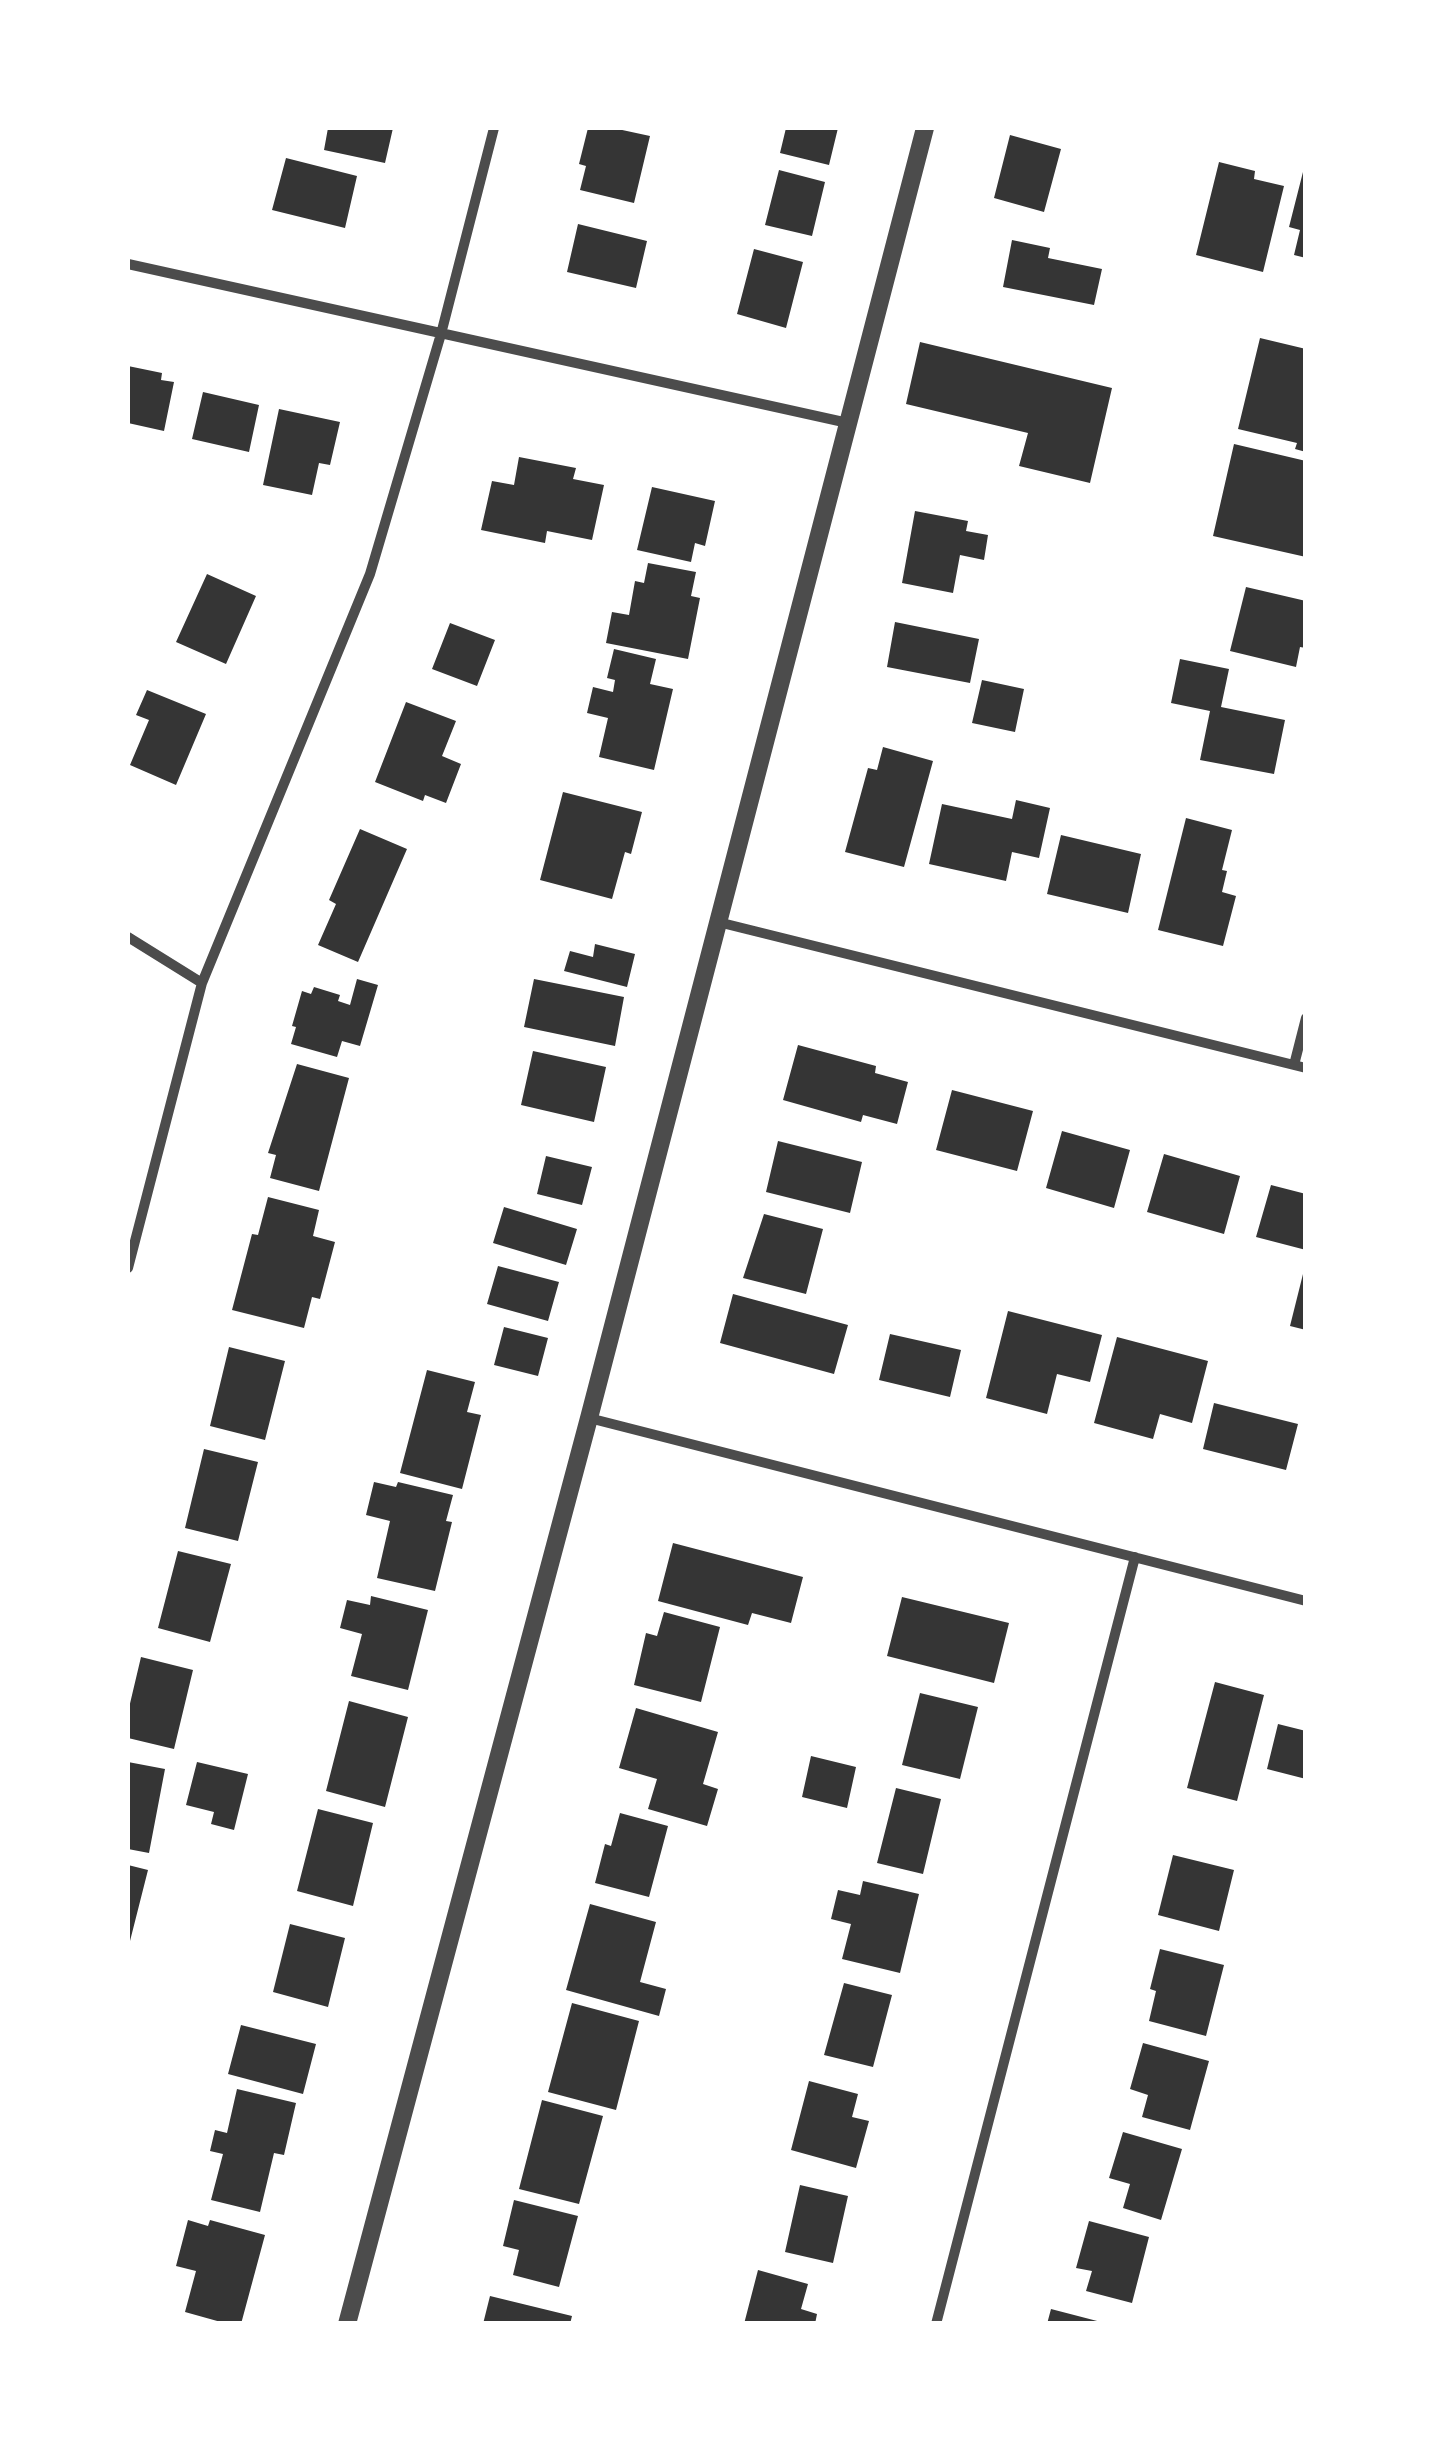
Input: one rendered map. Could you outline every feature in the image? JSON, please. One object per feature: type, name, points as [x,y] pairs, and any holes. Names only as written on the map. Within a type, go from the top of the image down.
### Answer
[{"type":"street","points":[[128,1268],[202,983],[370,574],[441,334],[494,128]]},
{"type":"street","points":[[347,2324],[589,1418],[925,128]]},
{"type":"street","points":[[128,264],[848,423]]},
{"type":"street","points":[[718,922],[1300,1067],[1306,1018]]},
{"type":"street","points":[[128,937],[202,983]]},
{"type":"street","points":[[589,1418],[1306,1601]]},
{"type":"street","points":[[936,2324],[1135,1558]]},
{"type":"building","points":[[328,128],[393,128],[385,163],[324,150]]},
{"type":"building","points":[[588,128],[613,128],[650,136],[634,203],[580,190],[586,166],[579,164]]},
{"type":"building","points":[[786,128],[838,128],[829,165],[780,153]]},
{"type":"building","points":[[1010,135],[1061,149],[1044,212],[994,198]]},
{"type":"building","points":[[286,158],[357,176],[345,228],[272,210]]},
{"type":"building","points":[[1219,162],[1255,171],[1254,179],[1284,186],[1263,272],[1196,255]]},
{"type":"building","points":[[1304,168],[1306,258],[1294,255],[1300,230],[1289,227]]},
{"type":"building","points":[[779,170],[825,182],[812,236],[765,225]]},
{"type":"building","points":[[578,224],[647,241],[636,288],[567,272]]},
{"type":"building","points":[[1012,240],[1050,248],[1048,258],[1102,269],[1094,305],[1003,287]]},
{"type":"building","points":[[754,249],[803,262],[786,328],[737,314]]},
{"type":"building","points":[[1260,338],[1306,349],[1306,452],[1295,449],[1297,443],[1238,429]]},
{"type":"building","points":[[920,342],[1112,388],[1090,483],[1019,466],[1028,433],[906,404]]},
{"type":"building","points":[[128,366],[162,373],[161,380],[174,382],[164,431],[128,423]]},
{"type":"building","points":[[203,392],[259,405],[249,452],[192,439]]},
{"type":"building","points":[[279,409],[340,422],[330,465],[319,463],[312,495],[263,485]]},
{"type":"building","points":[[1234,444],[1306,461],[1306,557],[1213,536]]},
{"type":"building","points":[[519,457],[576,468],[573,479],[604,485],[592,540],[547,531],[545,543],[481,530],[492,481],[514,485]]},
{"type":"building","points":[[652,487],[715,501],[705,546],[695,543],[691,562],[637,550]]},
{"type":"building","points":[[915,511],[968,521],[966,531],[988,535],[984,560],[960,555],[953,593],[902,583]]},
{"type":"building","points":[[648,563],[696,572],[691,596],[700,598],[688,659],[606,643],[612,612],[629,615],[635,581],[644,583]]},
{"type":"building","points":[[207,574],[256,596],[226,664],[176,642]]},
{"type":"building","points":[[1246,587],[1306,601],[1306,648],[1300,647],[1296,667],[1230,651]]},
{"type":"building","points":[[895,622],[979,639],[970,683],[887,667]]},
{"type":"building","points":[[450,623],[495,640],[477,686],[432,669]]},
{"type":"building","points":[[614,649],[656,659],[650,684],[673,689],[654,770],[599,757],[608,718],[587,713],[593,687],[613,692],[615,680],[607,678]]},
{"type":"building","points":[[1180,659],[1229,669],[1221,707],[1285,720],[1274,774],[1200,760],[1210,711],[1171,703]]},
{"type":"building","points":[[982,680],[1024,689],[1015,732],[972,723]]},
{"type":"building","points":[[147,690],[206,714],[176,785],[130,765],[149,720],[136,715]]},
{"type":"building","points":[[406,702],[456,721],[442,756],[461,764],[446,803],[425,795],[423,801],[375,782]]},
{"type":"building","points":[[883,747],[933,761],[904,867],[845,852],[868,768],[877,770]]},
{"type":"building","points":[[563,792],[642,812],[631,854],[625,852],[612,899],[540,880]]},
{"type":"building","points":[[1016,800],[1050,808],[1039,858],[1012,852],[1006,881],[929,864],[942,804],[1012,819]]},
{"type":"building","points":[[1186,818],[1232,830],[1222,870],[1227,871],[1222,892],[1236,896],[1223,946],[1158,930]]},
{"type":"building","points":[[360,829],[407,849],[358,962],[318,945],[336,904],[329,900]]},
{"type":"building","points":[[1061,835],[1141,854],[1128,913],[1047,894]]},
{"type":"building","points":[[595,944],[635,954],[627,987],[564,971],[570,951],[593,957]]},
{"type":"building","points":[[357,979],[378,985],[360,1046],[342,1041],[337,1057],[291,1044],[302,991],[311,994],[314,987],[340,995],[338,1001],[350,1005]]},
{"type":"building","points":[[534,979],[624,997],[615,1046],[524,1027]]},
{"type":"building","points":[[798,1045],[876,1066],[875,1073],[908,1082],[897,1124],[863,1115],[861,1122],[783,1100]]},
{"type":"building","points":[[533,1051],[606,1067],[594,1122],[521,1105]]},
{"type":"building","points":[[297,1064],[349,1078],[319,1191],[270,1178],[276,1155],[268,1153]]},
{"type":"building","points":[[952,1090],[1033,1111],[1017,1171],[936,1150]]},
{"type":"building","points":[[1062,1131],[1130,1150],[1114,1208],[1046,1188]]},
{"type":"building","points":[[778,1141],[862,1162],[850,1213],[766,1192]]},
{"type":"building","points":[[1164,1154],[1240,1176],[1224,1234],[1147,1212]]},
{"type":"building","points":[[546,1156],[592,1167],[582,1205],[537,1194]]},
{"type":"building","points":[[1271,1185],[1306,1194],[1306,1250],[1256,1237]]},
{"type":"building","points":[[268,1197],[319,1210],[313,1236],[335,1242],[320,1299],[312,1297],[304,1328],[232,1310],[252,1234],[258,1235]]},
{"type":"building","points":[[504,1207],[577,1229],[566,1265],[493,1243]]},
{"type":"building","points":[[764,1214],[823,1229],[806,1294],[743,1278]]},
{"type":"building","points":[[498,1266],[559,1282],[548,1321],[487,1304]]},
{"type":"building","points":[[1306,1271],[1306,1330],[1290,1326]]},
{"type":"building","points":[[733,1294],[848,1325],[834,1374],[720,1343]]},
{"type":"building","points":[[1008,1311],[1102,1335],[1090,1382],[1057,1374],[1047,1414],[986,1398]]},
{"type":"building","points":[[504,1327],[548,1338],[538,1376],[494,1365]]},
{"type":"building","points":[[890,1334],[961,1350],[950,1397],[879,1380]]},
{"type":"building","points":[[1117,1337],[1208,1361],[1192,1423],[1160,1414],[1153,1439],[1094,1423]]},
{"type":"building","points":[[229,1347],[285,1361],[265,1440],[210,1426]]},
{"type":"building","points":[[427,1370],[475,1382],[467,1412],[481,1415],[462,1489],[400,1473]]},
{"type":"building","points":[[1214,1403],[1298,1424],[1286,1470],[1203,1449]]},
{"type":"building","points":[[204,1449],[258,1462],[238,1541],[185,1528]]},
{"type":"building","points":[[374,1482],[396,1487],[398,1482],[453,1495],[446,1521],[452,1522],[435,1591],[377,1578],[390,1521],[366,1515]]},
{"type":"building","points":[[673,1543],[803,1577],[791,1623],[752,1613],[748,1625],[658,1601]]},
{"type":"building","points":[[178,1551],[231,1564],[210,1642],[158,1628]]},
{"type":"building","points":[[371,1596],[428,1610],[408,1690],[351,1676],[362,1634],[340,1628],[347,1600],[370,1605]]},
{"type":"building","points":[[902,1597],[1009,1623],[994,1683],[887,1656]]},
{"type":"building","points":[[664,1612],[720,1627],[701,1702],[634,1685],[646,1633],[657,1636]]},
{"type":"building","points":[[141,1657],[193,1670],[174,1749],[128,1738],[128,1712]]},
{"type":"building","points":[[1215,1682],[1264,1695],[1237,1801],[1187,1788]]},
{"type":"building","points":[[920,1693],[978,1707],[960,1779],[902,1765]]},
{"type":"building","points":[[349,1701],[408,1717],[385,1807],[326,1791]]},
{"type":"building","points":[[636,1708],[718,1732],[703,1784],[718,1789],[707,1826],[648,1809],[657,1779],[619,1768]]},
{"type":"building","points":[[1278,1724],[1306,1731],[1306,1779],[1267,1769]]},
{"type":"building","points":[[811,1756],[856,1767],[847,1808],[802,1797]]},
{"type":"building","points":[[128,1762],[165,1769],[149,1853],[128,1849]]},
{"type":"building","points":[[197,1762],[248,1774],[234,1830],[211,1824],[214,1812],[186,1805]]},
{"type":"building","points":[[896,1788],[941,1799],[923,1874],[877,1863]]},
{"type":"building","points":[[318,1809],[373,1823],[353,1906],[297,1891]]},
{"type":"building","points":[[620,1813],[668,1826],[649,1897],[595,1883],[605,1844],[611,1846]]},
{"type":"building","points":[[1173,1855],[1234,1870],[1219,1931],[1158,1915]]},
{"type":"building","points":[[128,1865],[148,1870],[129,1945],[128,1945]]},
{"type":"building","points":[[863,1881],[919,1894],[900,1973],[842,1959],[851,1924],[831,1919],[838,1890],[860,1895]]},
{"type":"building","points":[[590,1904],[656,1922],[640,1982],[666,1989],[659,2016],[566,1990]]},
{"type":"building","points":[[290,1924],[345,1938],[328,2007],[273,1992]]},
{"type":"building","points":[[1160,1949],[1224,1965],[1206,2036],[1149,2021],[1156,1991],[1150,1989]]},
{"type":"building","points":[[844,1983],[892,1995],[873,2067],[824,2055]]},
{"type":"building","points":[[572,2003],[639,2021],[616,2110],[548,2092]]},
{"type":"building","points":[[241,2025],[316,2044],[303,2094],[228,2074]]},
{"type":"building","points":[[1143,2043],[1209,2061],[1190,2130],[1142,2117],[1148,2095],[1130,2089]]},
{"type":"building","points":[[809,2081],[858,2094],[852,2117],[869,2121],[856,2168],[791,2150]]},
{"type":"building","points":[[237,2089],[296,2103],[284,2155],[274,2153],[260,2212],[211,2200],[223,2154],[210,2151],[215,2130],[227,2133]]},
{"type":"building","points":[[542,2100],[603,2116],[579,2204],[519,2189]]},
{"type":"building","points":[[1123,2132],[1182,2149],[1161,2220],[1123,2208],[1130,2184],[1109,2178]]},
{"type":"building","points":[[800,2185],[848,2196],[833,2263],[785,2252]]},
{"type":"building","points":[[514,2200],[578,2216],[559,2287],[513,2275],[519,2250],[503,2246]]},
{"type":"building","points":[[188,2220],[208,2226],[210,2220],[265,2235],[241,2324],[185,2312],[196,2271],[176,2266]]},
{"type":"building","points":[[1089,2221],[1149,2237],[1132,2303],[1086,2291],[1092,2271],[1076,2268]]},
{"type":"building","points":[[758,2270],[808,2284],[801,2309],[817,2314],[815,2324],[744,2324]]},
{"type":"building","points":[[490,2296],[572,2316],[570,2324],[483,2324]]},
{"type":"building","points":[[1051,2309],[1101,2322],[1101,2324],[1047,2324]]}]
